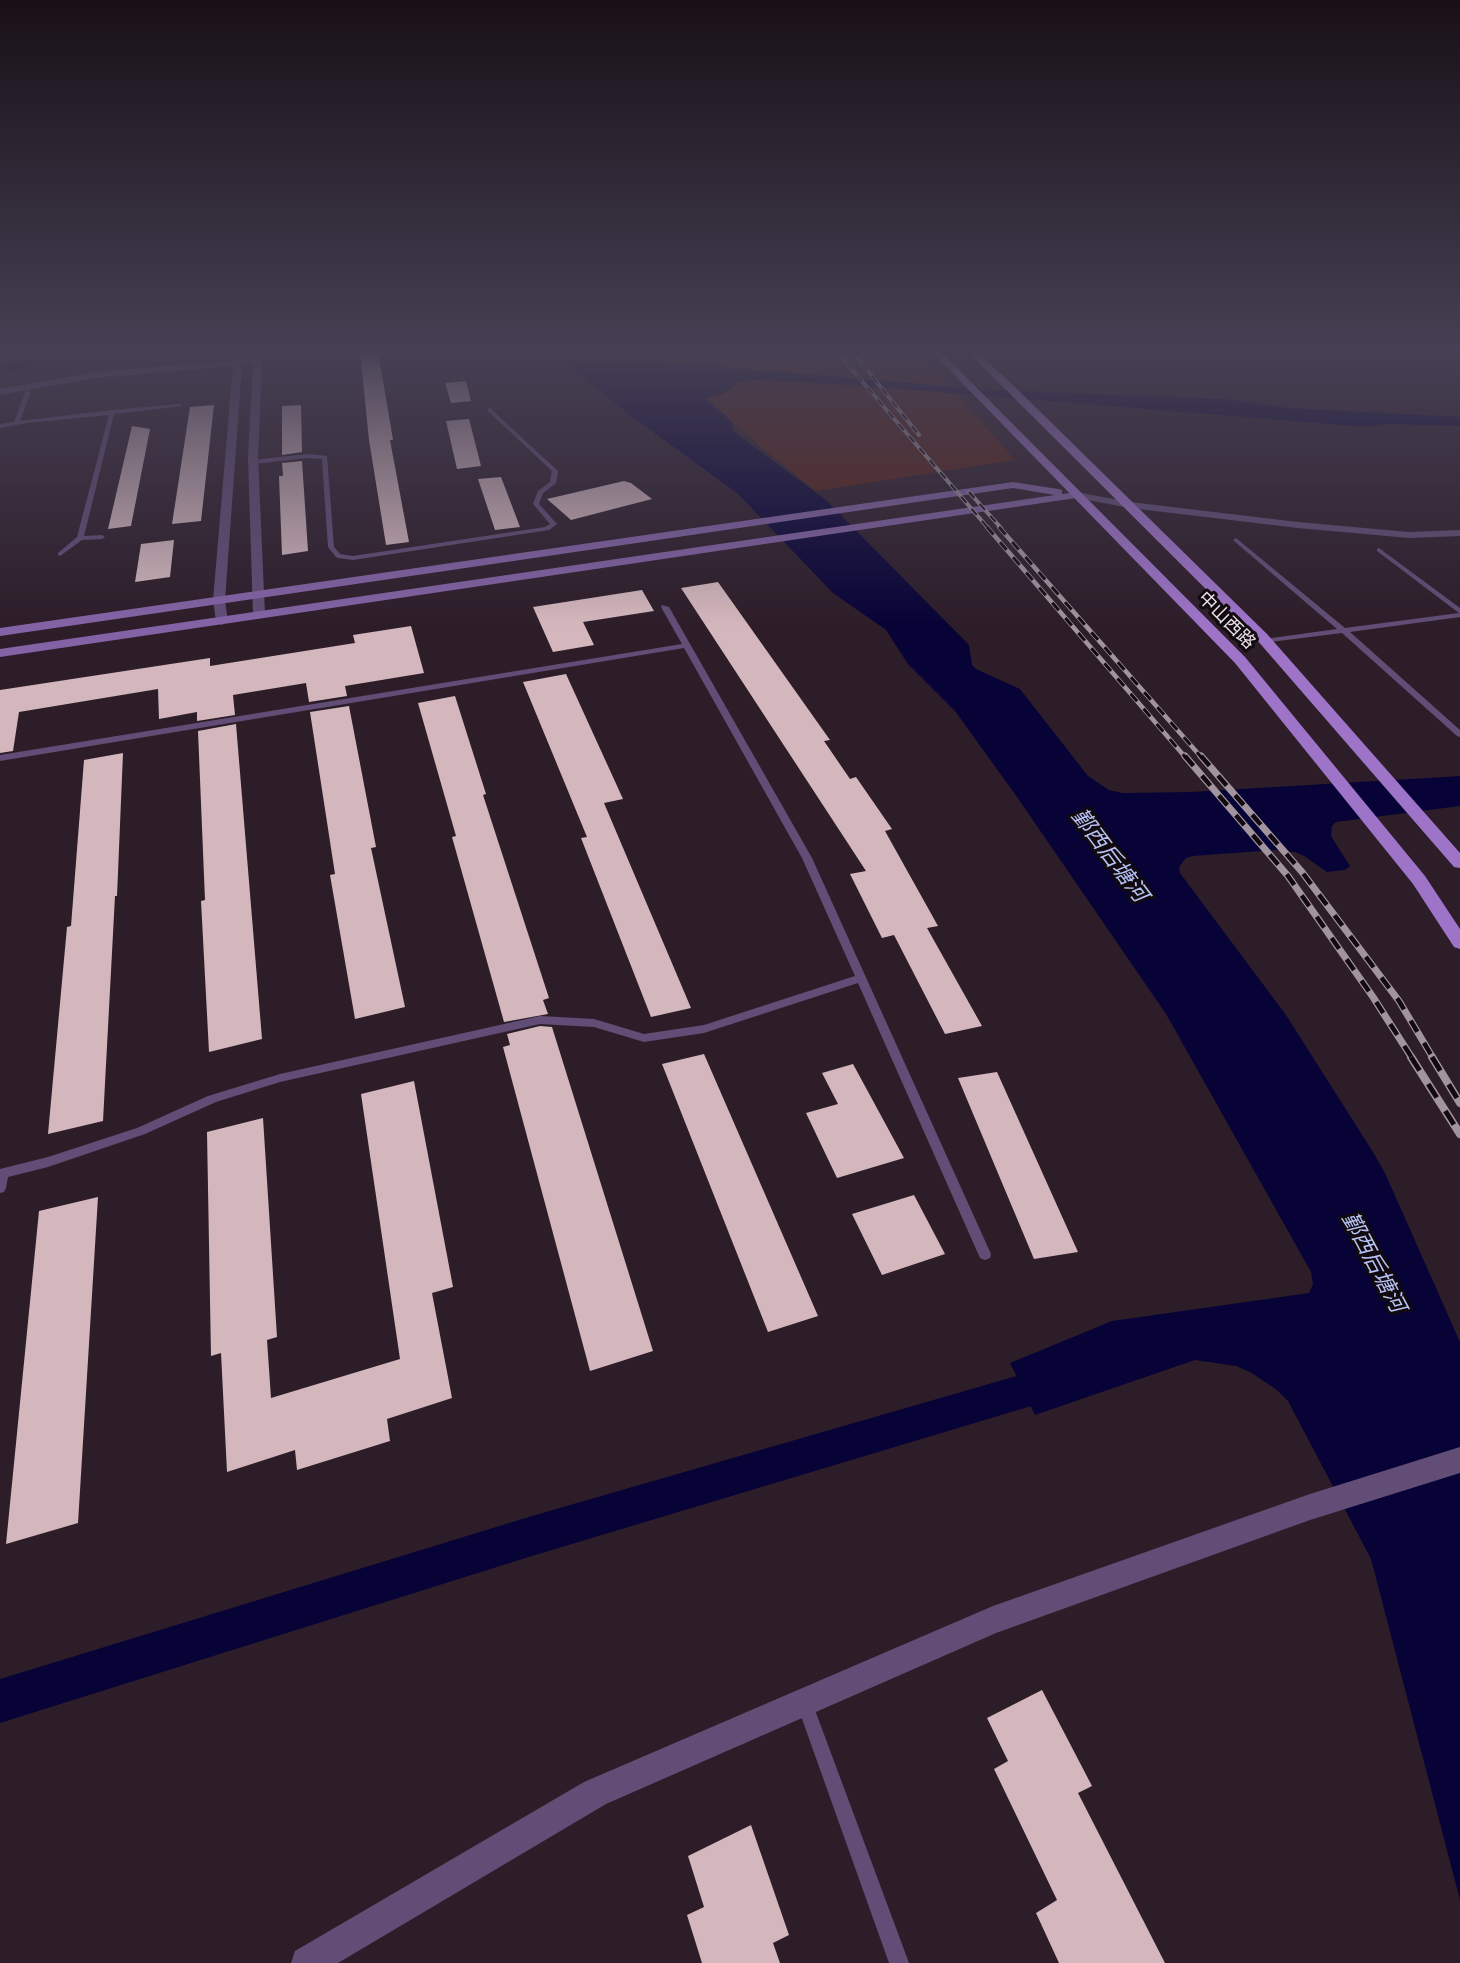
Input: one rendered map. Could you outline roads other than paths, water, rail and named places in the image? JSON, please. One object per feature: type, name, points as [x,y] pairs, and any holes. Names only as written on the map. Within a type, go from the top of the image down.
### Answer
[{"type":"main road","name":"中山西路","points":[[1024,443],[1240,660],[1419,880],[1460,943]]},
{"type":"main road","name":"中山西路","points":[[1066,443],[1265,641],[1460,863]]},
{"type":"street","points":[[222,621],[219,600],[232,443]]},
{"type":"street","points":[[254,443],[259,615]]},
{"type":"street","points":[[0,632],[1012,485],[1130,505],[1409,535],[1460,534]]},
{"type":"street","points":[[0,653],[1076,495]]},
{"type":"street","points":[[307,1963],[595,1793],[993,1620],[1310,1507],[1460,1460]]},
{"type":"lane","points":[[80,538],[104,443]]},
{"type":"lane","points":[[253,462],[308,456],[325,457],[330,547],[338,556],[353,558],[547,529],[554,524],[536,504],[540,492],[554,483],[555,471],[525,443]]},
{"type":"lane","points":[[60,554],[80,538],[102,537]]},
{"type":"lane","points":[[1236,540],[1344,631],[1460,734]]},
{"type":"lane","points":[[1379,550],[1460,613]]},
{"type":"lane","points":[[665,607],[807,858],[985,1254]]},
{"type":"lane","points":[[1265,641],[1460,613]]},
{"type":"lane","points":[[0,758],[687,645]]},
{"type":"lane","points":[[0,1188],[1,1174],[48,1162],[141,1131],[212,1099],[280,1078],[540,1020],[594,1023],[644,1038],[704,1029],[862,978]]},
{"type":"lane","points":[[804,1702],[899,1963]]},
{"type":"water","name":"鄞西后塘河","points":[[668,443],[749,443],[826,500],[969,645],[972,665],[1020,689],[1088,776],[1109,790],[1123,793],[1190,792],[1460,776],[1460,806],[1336,822],[1332,826],[1331,836],[1350,866],[1345,870],[1327,872],[1295,852],[1276,850],[1193,856],[1186,858],[1179,867],[1180,873],[1286,1015],[1373,1152],[1385,1173],[1460,1342],[1460,1900],[1371,1559],[1288,1401],[1277,1390],[1250,1372],[1236,1366],[1195,1360],[1035,1415],[1010,1363],[1112,1321],[1309,1293],[1313,1284],[1311,1272],[1166,1014],[955,711],[908,664],[886,630],[833,593],[737,493]]},
{"type":"waterway","points":[[0,1701],[532,1536],[1058,1381]]},
{"type":"railway","points":[[915,443],[988,528]]},
{"type":"railway","points":[[969,492],[1001,528]]},
{"type":"railway","points":[[987,527],[1186,758]]},
{"type":"railway","points":[[999,527],[1202,758]]},
{"type":"railway","points":[[1185,756],[1288,876],[1373,997],[1412,1058]]},
{"type":"railway","points":[[1201,756],[1302,872],[1399,1001],[1433,1058]]},
{"type":"railway","points":[[1411,1057],[1460,1134]]},
{"type":"railway","points":[[1432,1057],[1460,1103]]}]
